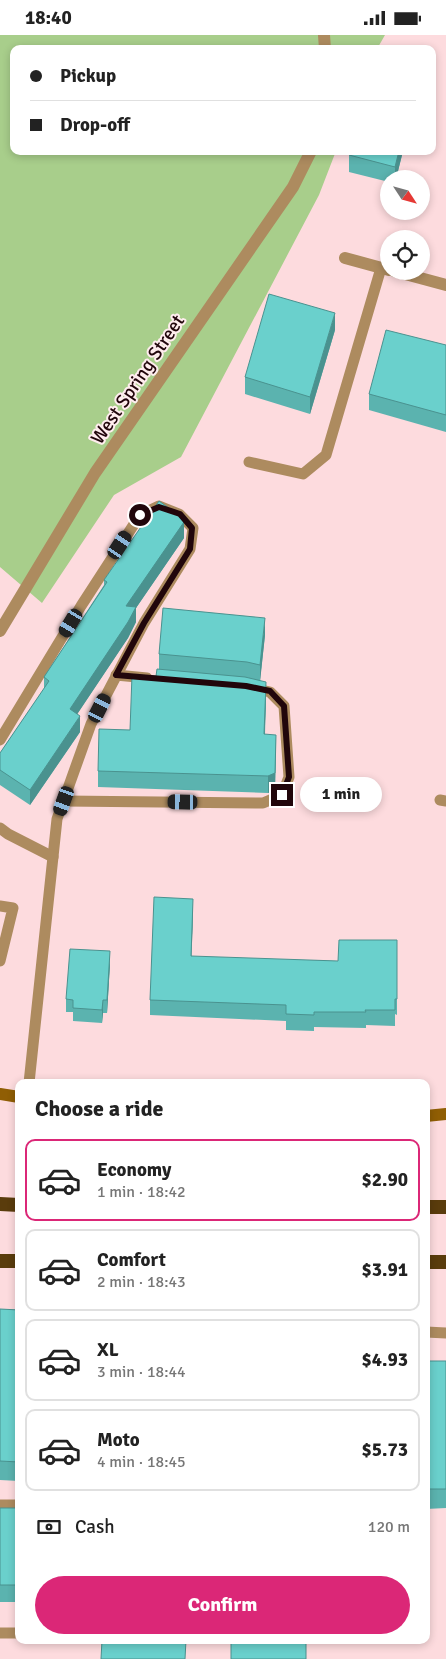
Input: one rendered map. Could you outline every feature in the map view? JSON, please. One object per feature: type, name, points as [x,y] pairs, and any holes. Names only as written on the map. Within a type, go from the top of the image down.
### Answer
[{"type":"highway","points":[[0,1204],[15,1205]]},
{"type":"highway","points":[[430,1207],[446,1207]]},
{"type":"highway","points":[[0,1261],[15,1261]]},
{"type":"highway","points":[[430,1262],[446,1262]]},
{"type":"main road","points":[[0,1094],[15,1096]]},
{"type":"main road","points":[[430,1116],[446,1114]]},
{"type":"street","name":"West Spring Street","points":[[0,631],[95,473],[293,187],[309,155]]},
{"type":"street","points":[[345,258],[380,268]]},
{"type":"street","points":[[427,280],[446,285]]},
{"type":"lane","points":[[249,461],[303,474],[326,455],[382,280]]},
{"type":"lane","points":[[0,740],[81,606],[140,515],[159,507],[180,514],[192,528],[190,549],[144,623],[91,724],[57,819],[29,1079]]},
{"type":"lane","points":[[116,675],[163,679]]},
{"type":"lane","points":[[64,801],[263,803],[282,795],[289,777],[284,706],[270,691],[237,685]]},
{"type":"lane","points":[[0,828],[53,857]]},
{"type":"lane","points":[[0,906],[13,908],[0,961]]},
{"type":"lane","points":[[430,1333],[446,1333]]},
{"type":"lane","points":[[0,1505],[15,1505]]},
{"type":"lane","points":[[0,1633],[15,1633]]},
{"type":"green space","points":[[0,35],[385,35],[379,45],[10,45],[10,155],[334,155],[319,195],[181,457],[114,495],[42,603],[0,567]]},
{"type":"building","points":[[349,155],[398,155],[395,167]]},
{"type":"building","points":[[269,294],[335,313],[310,397],[245,377]]},
{"type":"building","points":[[386,330],[446,345],[446,415],[369,394]]},
{"type":"building","points":[[159,501],[184,519],[184,522],[126,606],[136,607],[70,709],[80,716],[30,790],[0,770],[0,753],[49,681],[44,677],[107,582],[104,580]]},
{"type":"building","points":[[163,608],[265,618],[260,665],[247,662],[159,654]]},
{"type":"building","points":[[157,669],[245,677],[266,682],[264,734],[276,735],[275,773],[268,776],[98,771],[99,729],[130,730],[132,675],[156,676]]},
{"type":"building","points":[[154,897],[193,899],[191,956],[338,961],[339,940],[397,940],[397,999],[395,999],[395,1010],[314,1012],[314,1015],[286,1014],[286,1005],[150,1000]]},
{"type":"building","points":[[70,949],[110,951],[107,1000],[103,1000],[102,1010],[73,1008],[73,1000],[66,999]]},
{"type":"building","points":[[0,1309],[15,1310],[15,1462],[0,1461]]},
{"type":"building","points":[[430,1361],[446,1361],[446,1489],[430,1489]]},
{"type":"building","points":[[0,1508],[15,1508],[15,1585],[0,1585]]},
{"type":"building","points":[[102,1644],[186,1644],[185,1659],[101,1659]]},
{"type":"building","points":[[231,1644],[306,1644],[306,1659],[231,1659]]},
{"type":"route","points":[[140,515],[159,507],[180,514],[192,528],[190,549],[144,623],[116,675],[246,686],[270,691],[284,706],[289,777],[282,795]]}]
